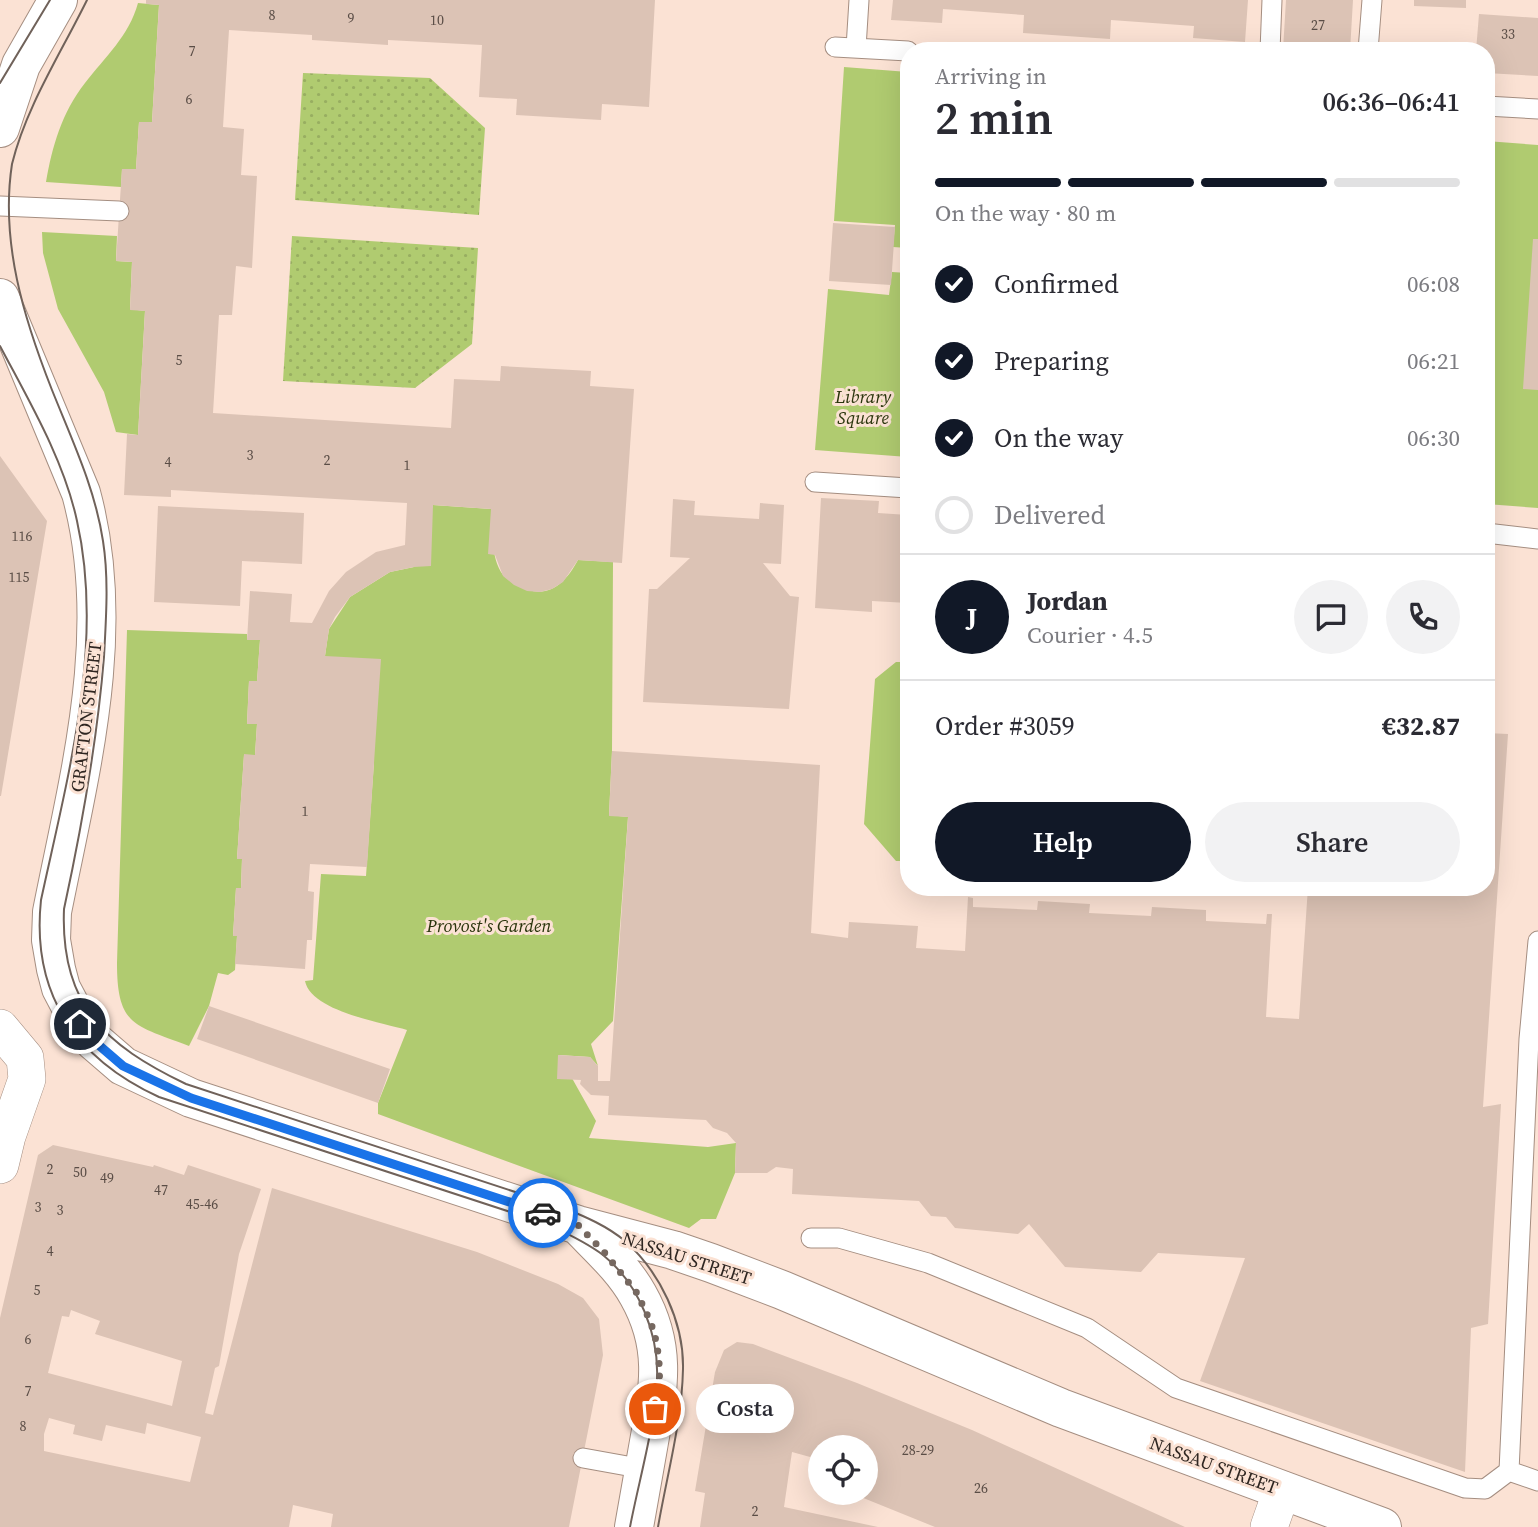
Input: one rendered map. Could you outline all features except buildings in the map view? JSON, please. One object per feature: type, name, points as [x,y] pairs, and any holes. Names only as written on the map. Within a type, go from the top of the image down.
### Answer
[{"type":"main road","points":[[0,128],[10,75],[58,0]]},
{"type":"main road","name":"GRAFTON STREET","points":[[0,298],[81,492],[95,563],[96,631],[92,696],[86,744],[52,912],[51,940]]},
{"type":"main road","name":"NASSAU STREET","points":[[51,940],[61,988],[80,1024],[94,1041],[123,1066],[191,1098],[578,1225],[673,1250],[782,1290],[1061,1409],[1382,1527]]},
{"type":"main road","points":[[578,1225],[637,1293],[657,1344],[659,1384],[634,1527]]},
{"type":"street","points":[[0,1165],[27,1079],[25,1058],[9,1037]]},
{"type":"street","points":[[1269,1527],[1282,1490]]},
{"type":"lane","points":[[856,48],[859,0]]},
{"type":"lane","points":[[1270,42],[1272,0]]},
{"type":"lane","points":[[1369,42],[1372,0]]},
{"type":"lane","points":[[835,47],[900,51]]},
{"type":"lane","points":[[1495,107],[1538,109]]},
{"type":"lane","points":[[0,206],[119,211]]},
{"type":"lane","points":[[814,482],[900,487]]},
{"type":"lane","points":[[1495,534],[1538,539]]},
{"type":"lane","points":[[1509,1471],[1529,1039],[1538,941]]},
{"type":"lane","points":[[811,1238],[839,1238],[928,1263],[1087,1328],[1176,1388],[1465,1488],[1485,1489],[1509,1471]]},
{"type":"lane","points":[[583,1458],[644,1469]]},
{"type":"lane","points":[[1509,1471],[1538,1481]]},
{"type":"green space","points":[[138,3],[159,5],[152,122],[139,122],[136,169],[122,169],[121,187],[46,182],[55,143],[70,106],[123,36]]},
{"type":"green space","points":[[844,67],[900,71],[900,247],[893,247],[895,225],[834,221]]},
{"type":"green space","points":[[303,73],[430,78],[485,128],[479,215],[295,200]]},
{"type":"green space","points":[[1495,142],[1538,145],[1538,508],[1495,505]]},
{"type":"green space","points":[[42,232],[117,236],[116,261],[132,262],[130,309],[145,311],[138,435],[116,432],[104,392],[58,309],[43,253]]},
{"type":"green space","points":[[292,236],[478,248],[472,344],[415,388],[283,381]]},
{"type":"green space","name":"Library Square","points":[[892,272],[900,272],[900,456],[815,450],[828,289],[889,295]]},
{"type":"green space","name":"Provost's Garden","points":[[433,505],[491,509],[494,551],[499,568],[505,577],[526,589],[536,592],[553,588],[560,584],[578,560],[613,562],[609,815],[628,817],[613,1021],[591,1044],[598,1066],[590,1057],[559,1055],[596,1121],[589,1138],[708,1147],[736,1143],[735,1173],[716,1219],[701,1219],[689,1228],[378,1114],[378,1103],[407,1030],[333,1008],[310,991],[305,981],[313,980],[321,874],[366,876],[374,762],[325,656],[329,629],[350,597],[390,572],[414,567]]},
{"type":"green space","points":[[127,630],[247,634],[247,640],[260,640],[257,681],[249,681],[247,724],[257,724],[255,755],[244,755],[237,859],[242,859],[241,888],[236,888],[233,936],[237,936],[235,970],[228,975],[218,973],[209,1006],[189,1046],[133,1021],[121,1000],[118,984]]},
{"type":"green space","points":[[896,662],[900,662],[900,861],[896,861],[864,824],[875,679]]},
{"type":"tram line","points":[[0,83],[50,0]]},
{"type":"tram line","points":[[87,0],[26,122],[12,164],[9,193],[12,251],[24,308],[42,363],[89,483],[105,555],[106,614],[101,689],[88,784],[64,909],[65,942],[70,971],[79,996],[93,1018],[111,1037],[132,1054],[186,1084],[564,1208],[604,1226],[625,1241],[638,1253],[659,1283],[674,1316],[682,1351],[680,1408],[658,1527]]},
{"type":"tram line","points":[[0,346],[64,476],[77,521],[85,568],[87,616],[79,712],[62,807],[41,900],[40,934],[44,965],[52,994],[65,1020],[83,1043],[104,1063],[159,1097],[547,1224],[603,1255],[627,1280],[636,1295],[650,1328],[657,1362],[653,1415],[630,1527]]},
{"type":"way so far","points":[[543,1213],[578,1225],[637,1293],[657,1344],[660,1372],[655,1409]]},
{"type":"place","name":"Costa","points":[[655,1409]]},
{"type":"route","points":[[80,1024],[94,1041],[123,1066],[191,1098],[543,1213]]}]
